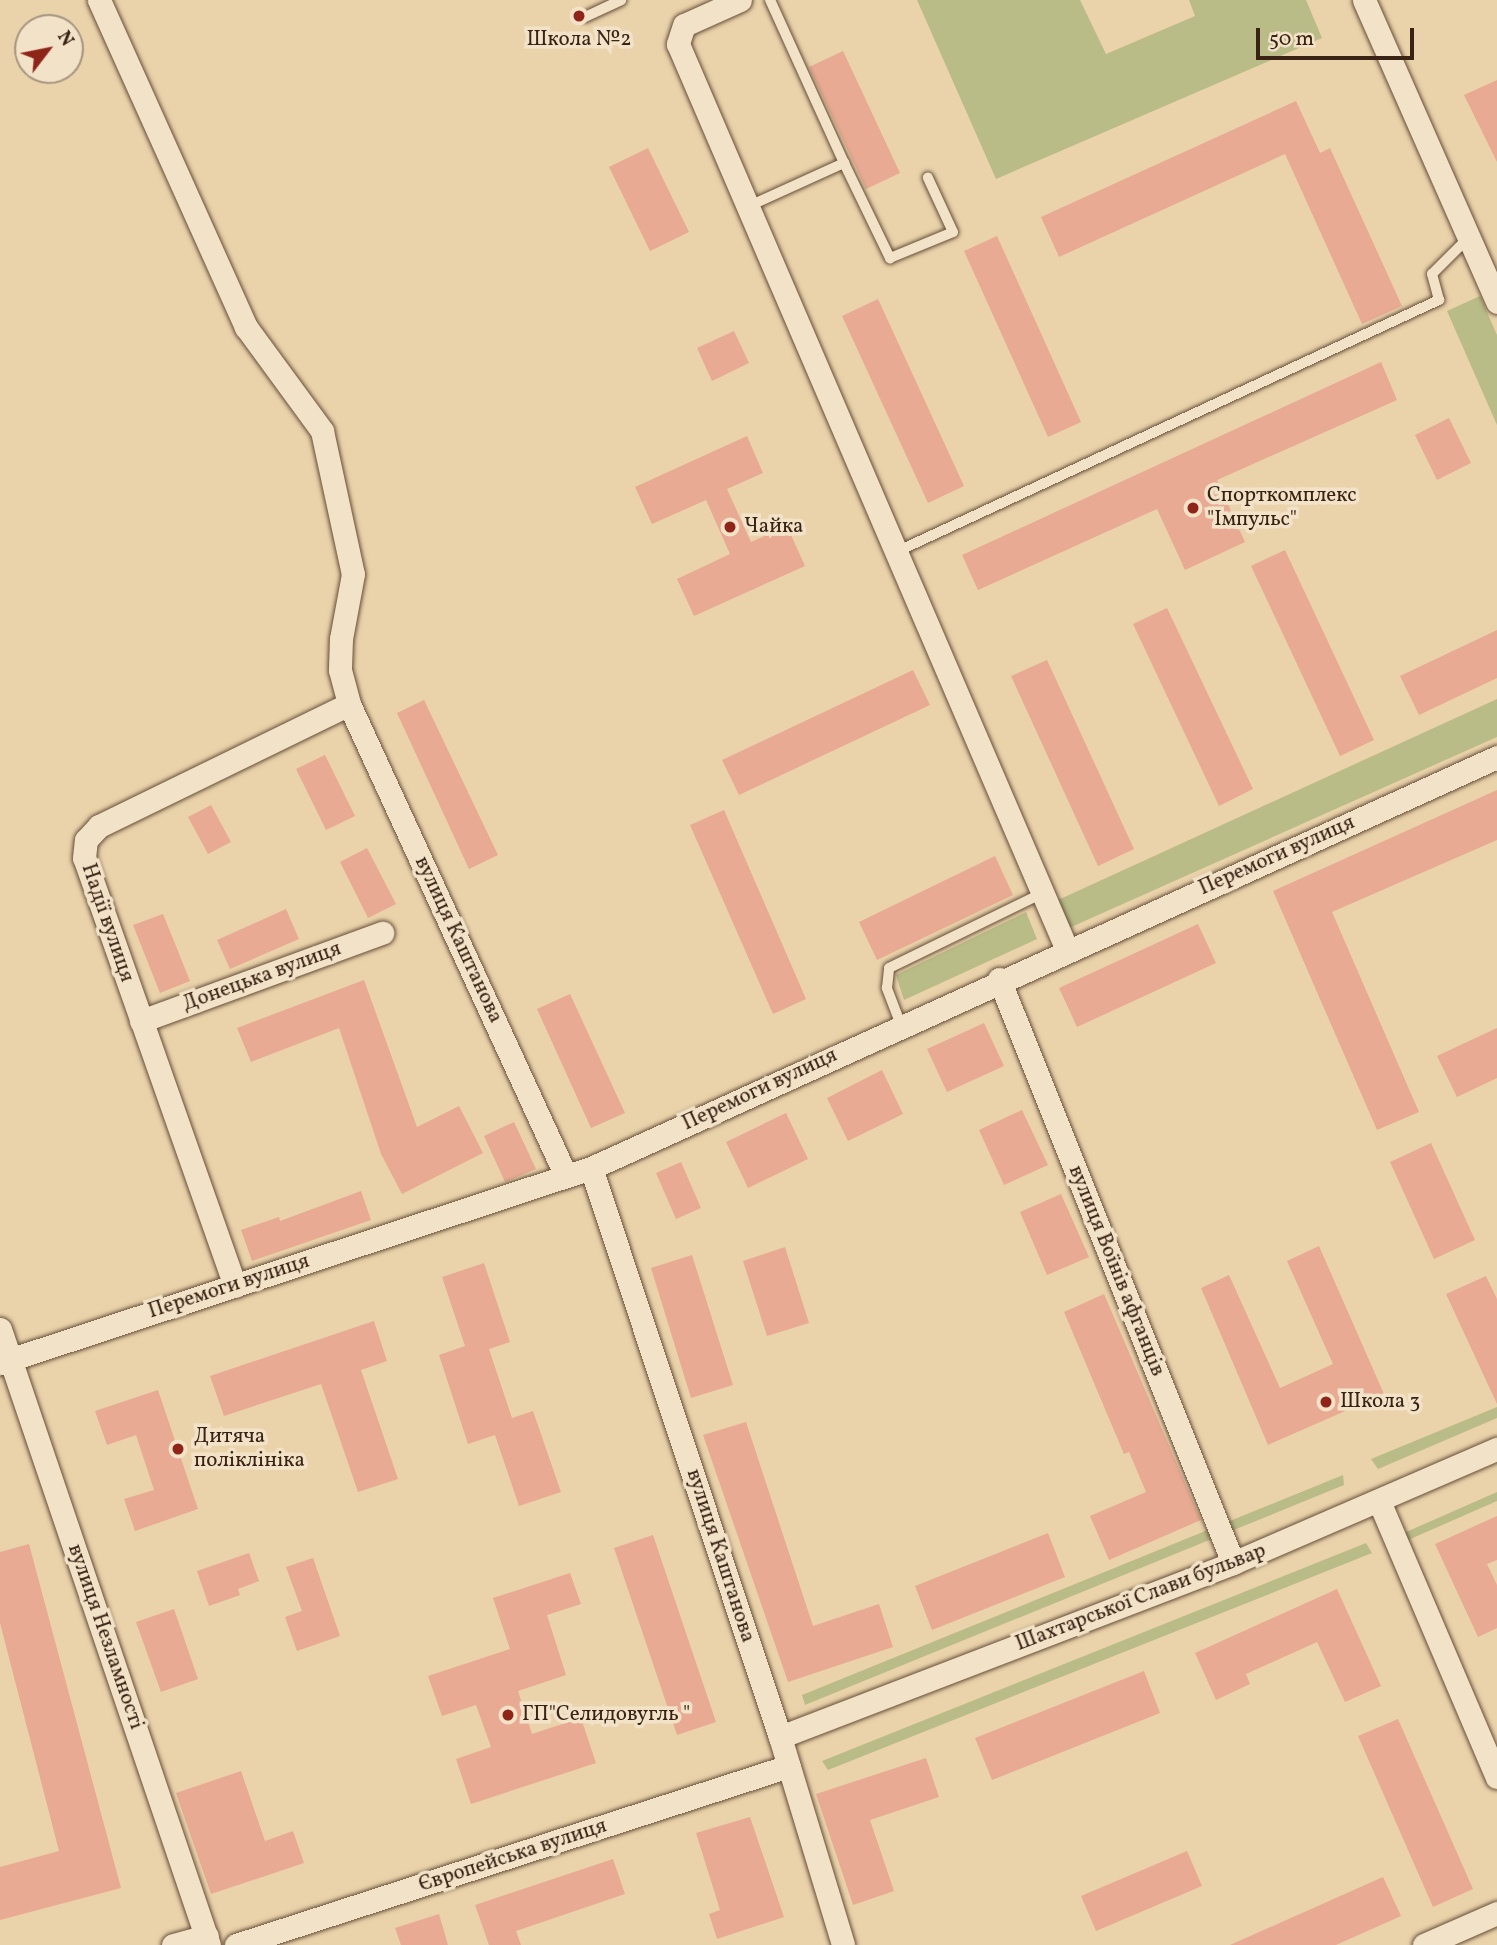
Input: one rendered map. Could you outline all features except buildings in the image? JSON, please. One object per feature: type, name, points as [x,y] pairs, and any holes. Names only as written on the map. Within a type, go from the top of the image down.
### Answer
[{"type":"street","name":"вулиця Каштанова","points":[[99,0],[246,327],[322,431],[353,574],[341,639],[340,670],[349,704],[566,1176]]},
{"type":"street","points":[[740,0],[684,25],[678,44],[893,553],[1067,950]]},
{"type":"street","points":[[1364,0],[1497,302]]},
{"type":"street","name":"Надії вулиця","points":[[235,1286],[84,858],[86,841],[99,826],[349,704]]},
{"type":"street","name":"Перемоги вулиця","points":[[6,1361],[591,1168],[999,979],[1497,757]]},
{"type":"street","name":"Донецька вулиця","points":[[141,1021],[382,933]]},
{"type":"street","name":"вулиця Воїнів афганців","points":[[999,979],[1233,1563]]},
{"type":"street","name":"вулиця Каштанова","points":[[591,1168],[780,1737],[843,1945]]},
{"type":"street","name":"вулиця Незламності","points":[[0,1329],[6,1361],[208,1941]]},
{"type":"street","name":"Шахтарської Слави бульвар","points":[[780,1737],[1233,1563],[1497,1449]]},
{"type":"street","points":[[1379,1501],[1497,1777]]},
{"type":"street","name":"Європейська вулиця","points":[[236,1945],[789,1766]]},
{"type":"street","points":[[1424,1945],[1497,1913]]},
{"type":"street","points":[[173,1945],[208,1941]]},
{"type":"lane","points":[[585,16],[621,0]]},
{"type":"lane","points":[[770,0],[890,258],[953,232],[928,178]]},
{"type":"lane","points":[[747,207],[844,163]]},
{"type":"lane","points":[[893,553],[1439,300],[1432,274],[1468,238]]},
{"type":"lane","points":[[901,1025],[887,988],[890,968],[1043,893]]},
{"type":"green space","points":[[917,0],[1080,0],[1106,54],[1195,16],[1189,0],[1306,0],[1322,38],[996,179]]},
{"type":"green space","points":[[1480,296],[1497,335],[1497,425],[1447,311]]},
{"type":"green space","points":[[1497,699],[1497,737],[1069,928],[1058,900]]},
{"type":"green space","points":[[1026,912],[1037,939],[904,1000],[896,975]]},
{"type":"green space","points":[[1497,1407],[1497,1418],[1378,1469],[1371,1459]]},
{"type":"green space","points":[[1343,1475],[1344,1485],[805,1705],[802,1695]]},
{"type":"green space","points":[[1497,1492],[1497,1501],[1399,1544],[1397,1536]]},
{"type":"green space","points":[[1366,1543],[1372,1553],[828,1770],[822,1761]]},
{"type":"place","name":"Школа №2","points":[[579,16]]},
{"type":"place","name":"Спорткомплекс \"Імпульс\"","points":[[1193,508]]},
{"type":"place","name":"Чайка","points":[[730,527]]},
{"type":"place","name":"Школа 3","points":[[1326,1402]]},
{"type":"place","name":"Дитяча поліклініка","points":[[178,1449]]},
{"type":"place","name":"ГП\"Селидовугль \"","points":[[508,1715]]}]
